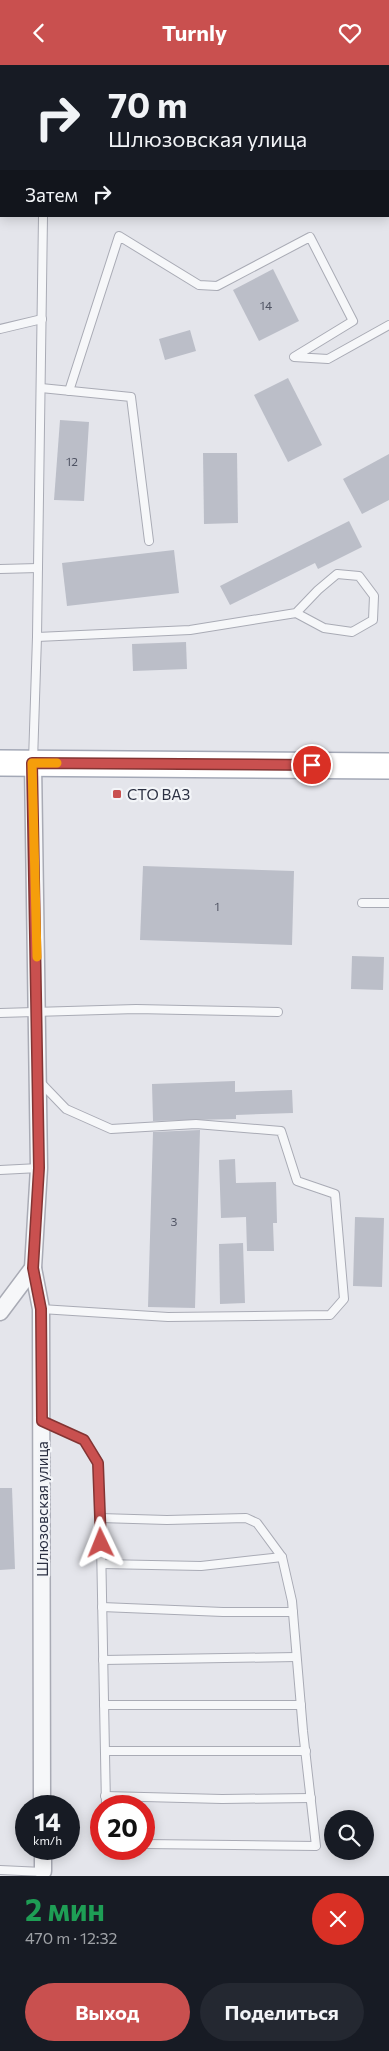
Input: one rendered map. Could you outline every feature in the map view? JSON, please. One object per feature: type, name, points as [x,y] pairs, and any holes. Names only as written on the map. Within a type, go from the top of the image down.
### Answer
[{"type":"main road","points":[[0,763],[389,766]]},
{"type":"street","name":"Шлюзовская улица","points":[[32,763],[38,1013],[39,1168],[33,1268],[41,1309],[42,1795]]},
{"type":"street","points":[[0,1312],[33,1268]]},
{"type":"street","points":[[43,1860],[44,1874]]},
{"type":"lane","points":[[32,763],[37,637],[43,217]]},
{"type":"lane","points":[[69,391],[119,235],[199,285],[217,286],[310,237],[353,321],[294,357],[328,359],[389,325]]},
{"type":"lane","points":[[0,329],[42,319]]},
{"type":"lane","points":[[41,388],[131,397],[149,541]]},
{"type":"lane","points":[[0,569],[38,568]]},
{"type":"lane","points":[[37,637],[190,630],[296,613],[336,574],[359,576],[374,596],[373,620],[352,632],[324,628],[296,613]]},
{"type":"lane","points":[[362,903],[389,903]]},
{"type":"lane","points":[[0,1013],[136,1009],[278,1012]]},
{"type":"lane","points":[[38,1080],[66,1109],[111,1129],[196,1124],[281,1131],[296,1181],[335,1194],[344,1299],[330,1315],[168,1317],[41,1309]]},
{"type":"lane","points":[[0,1170],[39,1168]]},
{"type":"lane","points":[[42,1421],[84,1440],[98,1463],[102,1563],[105,1795]]},
{"type":"lane","points":[[100,1518],[246,1518],[257,1523],[282,1557],[292,1612],[316,1846],[155,1844]]},
{"type":"lane","points":[[102,1563],[201,1566],[282,1557]]},
{"type":"lane","points":[[102,1607],[224,1612],[292,1612]]},
{"type":"lane","points":[[103,1660],[296,1657]]},
{"type":"lane","points":[[104,1705],[301,1705]]},
{"type":"lane","points":[[105,1751],[306,1751]]},
{"type":"lane","points":[[155,1797],[311,1799]]},
{"type":"lane","points":[[0,1870],[44,1874]]},
{"type":"building","points":[[273,269],[299,321],[259,341],[233,290]]},
{"type":"building","points":[[190,330],[196,351],[165,360],[159,339]]},
{"type":"building","points":[[288,378],[322,445],[288,462],[254,395]]},
{"type":"building","points":[[60,420],[89,422],[84,501],[54,500]]},
{"type":"building","points":[[203,453],[237,453],[238,523],[204,524]]},
{"type":"building","points":[[389,454],[389,500],[362,514],[343,479]]},
{"type":"building","points":[[349,521],[362,547],[318,569],[315,563],[230,605],[220,586]]},
{"type":"building","points":[[174,550],[179,593],[67,606],[62,563]]},
{"type":"building","points":[[186,642],[187,669],[133,671],[132,644]]},
{"type":"building","points":[[143,866],[294,871],[292,945],[140,940]]},
{"type":"building","points":[[352,956],[384,957],[383,990],[351,989]]},
{"type":"building","points":[[235,1081],[235,1092],[292,1090],[293,1113],[236,1115],[236,1119],[153,1121],[152,1084]]},
{"type":"building","points":[[200,1130],[195,1308],[148,1307],[153,1132]]},
{"type":"building","points":[[235,1159],[236,1183],[276,1182],[277,1223],[273,1223],[274,1251],[247,1251],[246,1217],[221,1218],[219,1160]]},
{"type":"building","points":[[355,1217],[384,1218],[382,1287],[353,1286]]},
{"type":"building","points":[[243,1243],[245,1303],[220,1304],[219,1244]]},
{"type":"building","points":[[0,1488],[12,1488],[15,1569],[0,1570]]},
{"type":"slow traffic","points":[[37,957],[32,763],[57,763]]},
{"type":"place","name":"СТО ВАЗ","points":[[117,794]]},
{"type":"route","points":[[101,1543],[98,1463],[84,1440],[42,1421],[41,1309],[33,1268],[39,1168],[38,1013],[32,763],[312,765]]}]
